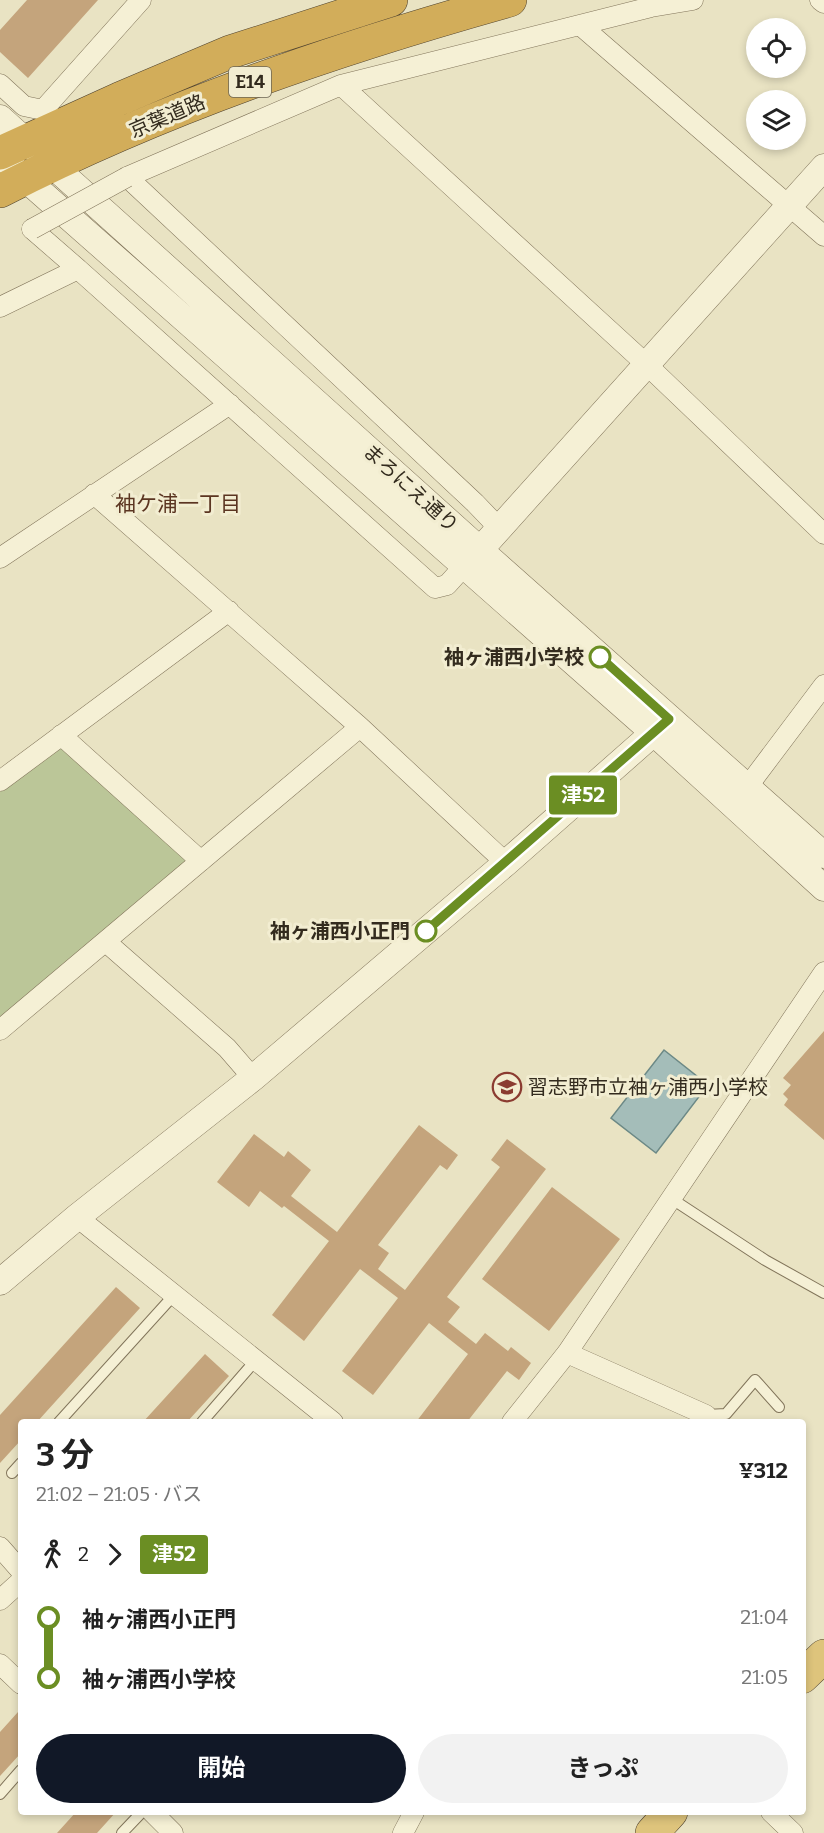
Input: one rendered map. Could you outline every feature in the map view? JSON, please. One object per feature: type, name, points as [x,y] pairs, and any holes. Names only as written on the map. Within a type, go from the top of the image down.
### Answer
[{"type":"highway","name":"京葉道路","points":[[9,150],[119,99],[230,52],[391,0]]},
{"type":"highway","name":"京葉道路","points":[[26,179],[124,133],[240,85],[421,25],[510,0]]},
{"type":"highway","points":[[806,1673],[824,1656]]},
{"type":"highway","points":[[652,1833],[668,1815]]},
{"type":"street","points":[[0,84],[24,106],[43,110],[141,0]]},
{"type":"street","points":[[693,0],[580,25],[341,85],[127,177],[32,229],[435,588],[447,585],[472,558],[824,166]]},
{"type":"street","points":[[820,0],[824,3]]},
{"type":"street","points":[[580,25],[824,236]]},
{"type":"street","points":[[341,85],[646,364],[824,534]]},
{"type":"street","name":"まろにえ通り","points":[[0,118],[9,150],[26,179],[472,558],[741,796],[824,855]]},
{"type":"street","points":[[127,177],[499,528]]},
{"type":"street","points":[[0,307],[78,269]]},
{"type":"street","points":[[0,558],[230,404]]},
{"type":"street","points":[[94,494],[360,727],[506,863]]},
{"type":"street","points":[[0,781],[229,612]]},
{"type":"street","points":[[741,796],[824,685]]},
{"type":"street","points":[[2,1278],[253,1078],[506,863],[662,726]]},
{"type":"street","points":[[0,1030],[360,727]]},
{"type":"street","points":[[61,735],[201,861]]},
{"type":"street","name":"まろにえ通り","points":[[741,796],[824,888]]},
{"type":"street","points":[[106,942],[227,1048],[253,1078]]},
{"type":"street","points":[[514,1419],[567,1353],[824,972]]},
{"type":"street","points":[[78,1217],[329,1419]]},
{"type":"street","points":[[567,1353],[703,1418]]},
{"type":"street","points":[[0,1547],[18,1568]]},
{"type":"street","points":[[0,1600],[18,1584]]},
{"type":"street","points":[[0,1664],[18,1681]]},
{"type":"street","points":[[155,1815],[173,1833]]},
{"type":"street","points":[[403,1833],[412,1815]]},
{"type":"street","points":[[774,1815],[793,1833]]},
{"type":"lane","points":[[672,1199],[765,1260],[824,1293]]},
{"type":"lane","points":[[62,1419],[174,1295]]},
{"type":"lane","points":[[205,1419],[255,1361]]},
{"type":"lane","points":[[703,1418],[726,1414],[755,1380],[778,1407]]},
{"type":"lane","points":[[12,1473],[18,1466]]},
{"type":"lane","points":[[0,1794],[18,1773]]},
{"type":"lane","points":[[122,1833],[139,1815]]},
{"type":"green space","points":[[62,745],[188,860],[0,1018],[0,792]]},
{"type":"water","points":[[664,1050],[708,1085],[656,1153],[611,1118]]},
{"type":"building","points":[[27,0],[98,0],[28,78],[0,52],[0,30]]},
{"type":"building","points":[[824,1031],[824,1140],[784,1105],[788,1099],[783,1094],[791,1085],[783,1078]]},
{"type":"building","points":[[419,1125],[458,1155],[447,1170],[440,1165],[378,1245],[389,1253],[378,1269],[405,1290],[500,1167],[491,1160],[507,1139],[546,1169],[447,1297],[460,1307],[448,1322],[476,1344],[485,1333],[508,1351],[511,1347],[531,1363],[519,1380],[507,1371],[469,1419],[418,1419],[468,1354],[429,1323],[373,1395],[342,1371],[398,1298],[360,1269],[304,1341],[272,1315],[329,1241],[284,1206],[282,1208],[260,1191],[249,1207],[217,1182],[254,1134],[284,1157],[288,1151],[311,1170],[291,1196],[337,1232]]},
{"type":"building","points":[[552,1187],[620,1239],[549,1331],[482,1279]]},
{"type":"building","points":[[116,1287],[140,1308],[40,1419],[18,1419],[18,1443],[0,1463],[0,1415]]},
{"type":"building","points":[[205,1354],[229,1376],[190,1419],[146,1419]]},
{"type":"building","points":[[18,1712],[18,1756],[0,1776],[0,1732]]},
{"type":"building","points":[[73,1815],[113,1815],[97,1833],[57,1833]]},
{"type":"bus line","name":"津52","points":[[426,931],[669,719],[600,657]]},
{"type":"place","name":"袖ヶ浦西小学校","points":[[600,657]]},
{"type":"place","name":"袖ヶ浦西小正門","points":[[426,931]]},
{"type":"place","name":"習志野市立袖ヶ浦西小学校","points":[[507,1087]]},
{"type":"district","name":"袖ケ浦一丁目","points":[[178,504]]}]
